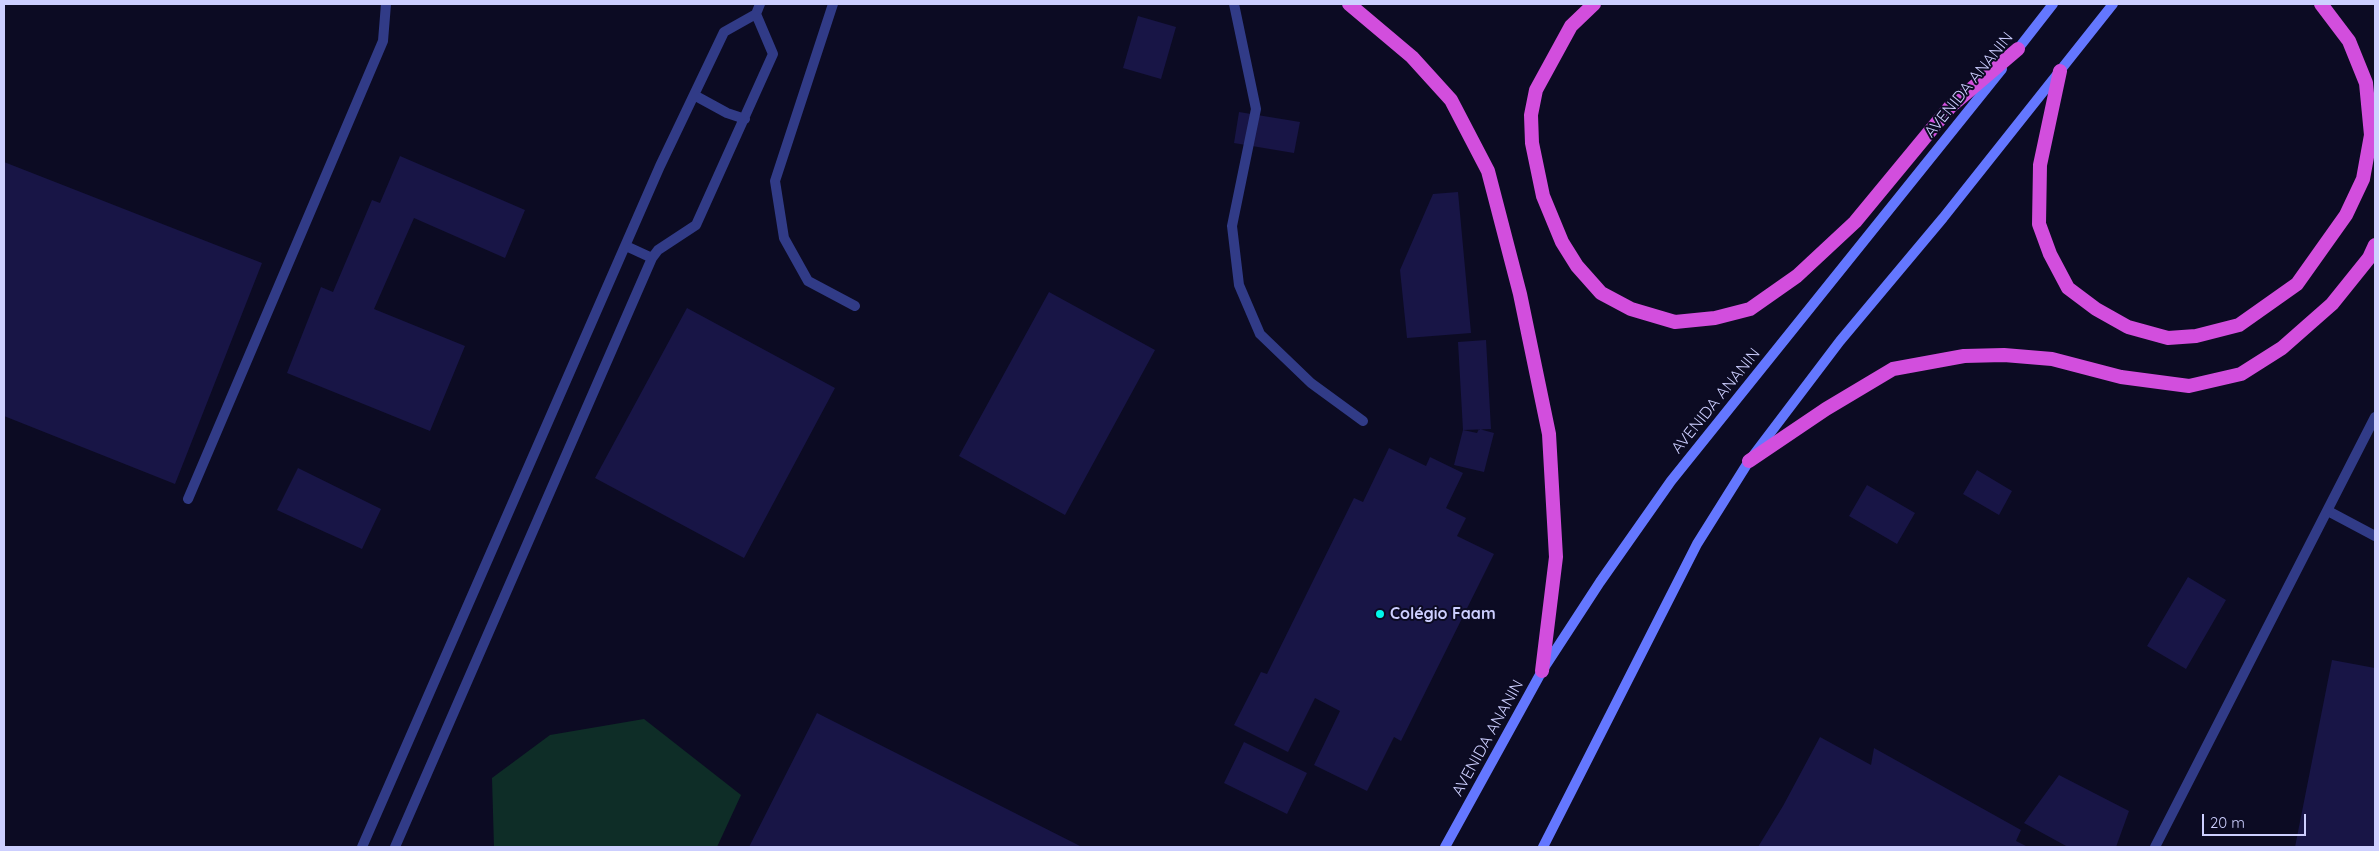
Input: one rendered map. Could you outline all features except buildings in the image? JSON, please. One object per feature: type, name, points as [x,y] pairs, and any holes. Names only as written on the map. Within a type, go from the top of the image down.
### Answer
[{"type":"highway","points":[[1349,4],[1412,57],[1451,100],[1488,171],[1520,294],[1549,434],[1556,558],[1542,671]]},
{"type":"highway","points":[[1594,4],[1571,26],[1536,90],[1531,116],[1532,143],[1543,196],[1562,242],[1577,266],[1601,293],[1632,310],[1675,322],[1715,318],[1750,309],[1797,276],[1856,222],[1950,107],[2018,49]]},
{"type":"highway","points":[[2060,71],[2040,165],[2039,224],[2050,254],[2068,288],[2096,309],[2128,327],[2168,338],[2196,336],[2239,325],[2297,284],[2346,215],[2363,179],[2371,135],[2366,83],[2349,41],[2321,4]]},
{"type":"highway","points":[[1749,461],[1826,409],[1893,369],[1964,356],[2004,355],[2052,358],[2121,377],[2189,386],[2241,374],[2282,348],[2332,304],[2369,258],[2375,246]]},
{"type":"main road","name":"AVENIDA ANANIN","points":[[1445,847],[1542,671],[1600,582],[1671,481],[2054,4]]},
{"type":"main road","points":[[1544,847],[1697,544],[1749,461],[1840,341],[1943,218],[2113,4]]},
{"type":"street","points":[[188,499],[383,41],[386,4]]},
{"type":"street","points":[[362,847],[660,166],[724,32],[756,14],[760,4]]},
{"type":"street","points":[[833,4],[775,181],[784,238],[808,281],[855,306]]},
{"type":"street","points":[[1234,4],[1256,109],[1232,226],[1238,285],[1260,334],[1311,383],[1363,421]]},
{"type":"street","points":[[395,847],[652,258],[658,250],[696,225],[745,119],[773,54],[756,14]]},
{"type":"street","points":[[694,95],[727,113],[745,119]]},
{"type":"street","points":[[626,246],[652,258]]},
{"type":"street","points":[[2155,847],[2375,417]]},
{"type":"street","points":[[2328,511],[2375,536]]},
{"type":"green space","points":[[644,719],[741,795],[717,847],[494,847],[492,778],[550,735]]},
{"type":"place","name":"Colégio Faam","points":[[1380,614]]}]
